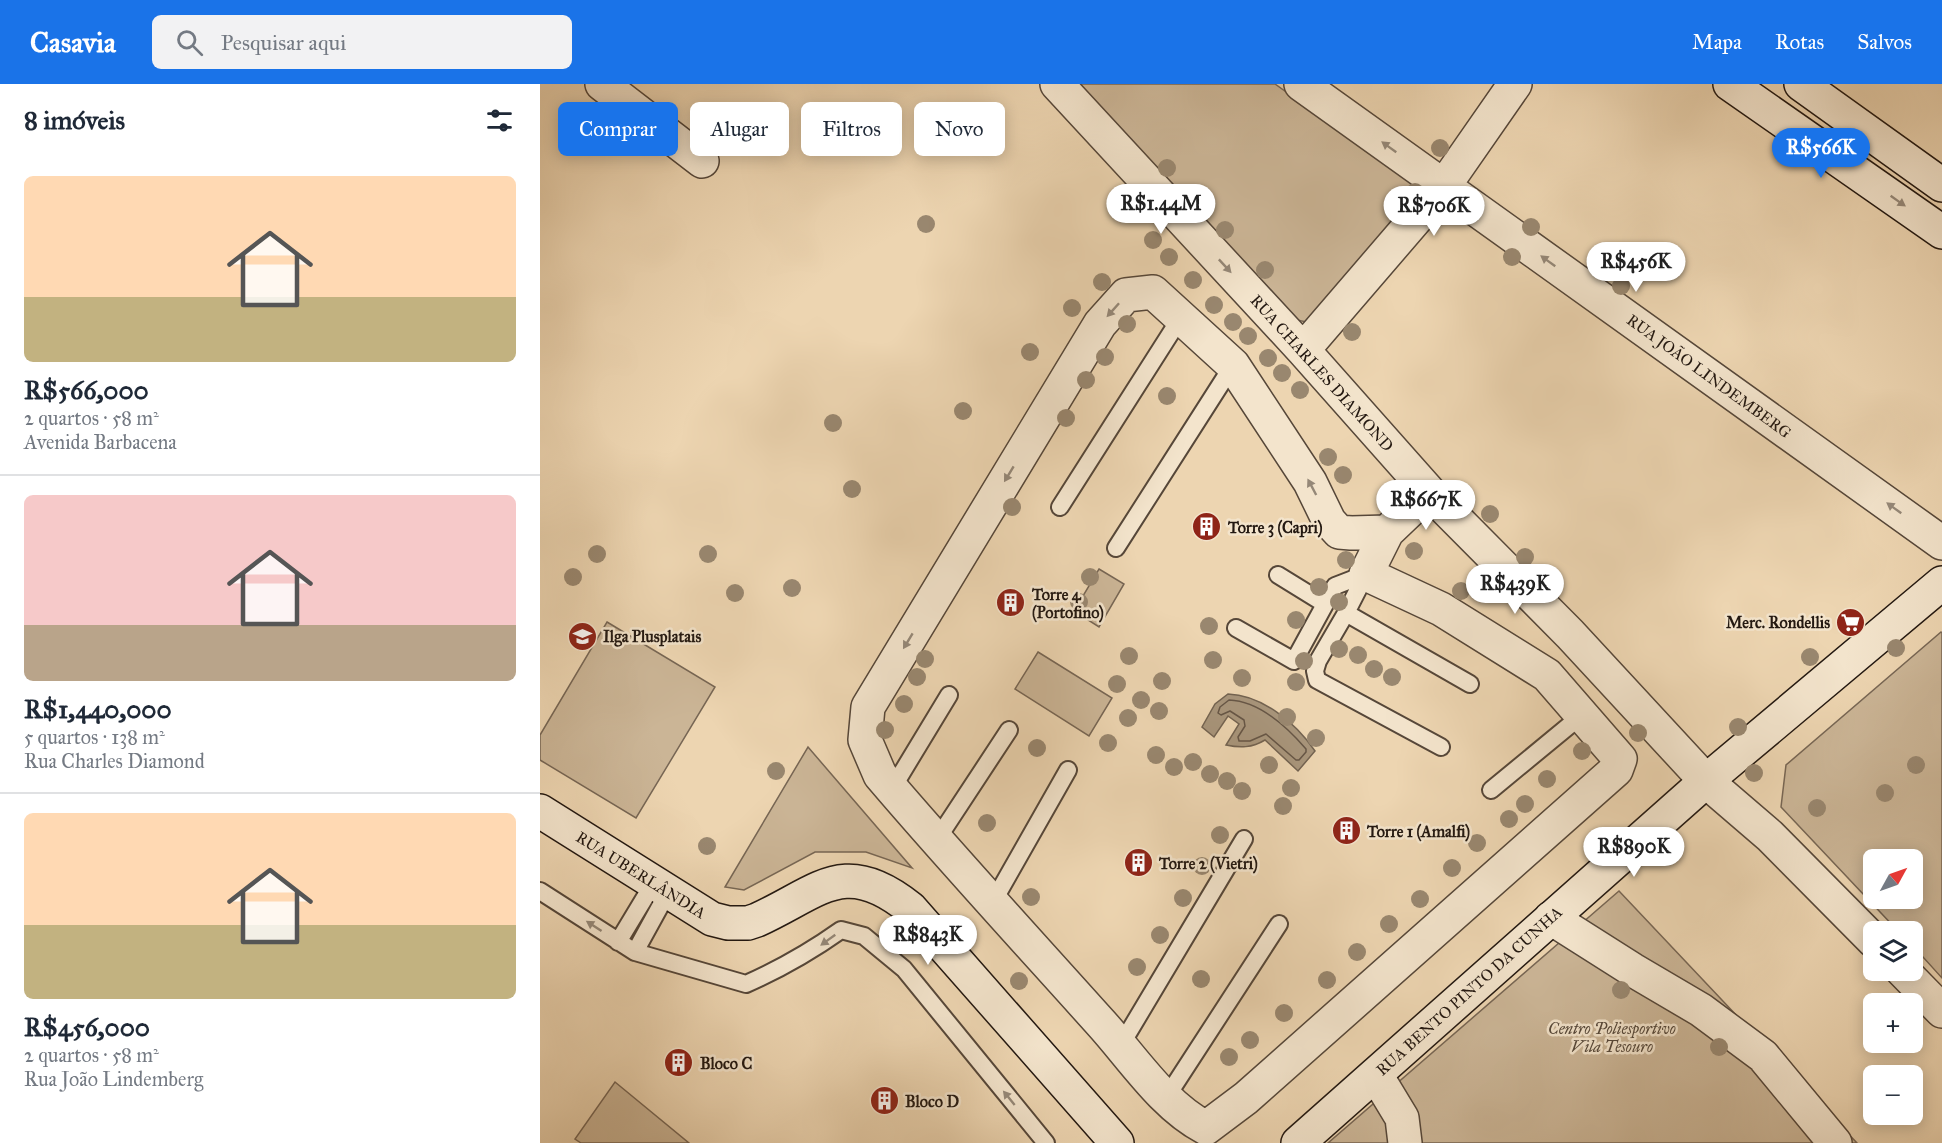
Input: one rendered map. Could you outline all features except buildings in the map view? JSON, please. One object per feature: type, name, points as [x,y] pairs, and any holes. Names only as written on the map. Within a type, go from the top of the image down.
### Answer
[{"type":"street","points":[[602,84],[702,162]]},
{"type":"street","name":"RUA CHARLES DIAMOND","points":[[1057,84],[1303,351],[1429,492],[1570,634],[1706,781],[1770,836],[1863,930]]},
{"type":"street","name":"RUA JOÃO LINDEMBERG","points":[[1301,84],[1942,543]]},
{"type":"street","points":[[1303,351],[1444,186],[1515,84]]},
{"type":"street","points":[[1730,84],[1942,232]]},
{"type":"street","points":[[1801,84],[1942,185]]},
{"type":"street","points":[[1387,532],[1340,532],[1329,521],[1310,482],[1233,365],[1152,292],[1126,295],[1100,324],[868,707],[866,740],[880,775],[936,841],[1121,1045],[1166,1098],[1189,1119],[1206,1128],[1246,1098],[1617,770],[1620,759],[1546,675],[1441,609],[1366,574],[1387,532],[1429,492]]},
{"type":"street","name":"RUA BENTO PINTO DA CUNHA","points":[[1298,1143],[1706,781],[1938,594]]},
{"type":"street","name":"RUA UBERLÂNDIA","points":[[540,812],[712,919],[729,923],[753,921],[814,889],[837,882],[863,883],[891,894],[910,908],[1117,1143]]},
{"type":"street","points":[[1551,918],[1701,1010],[1763,1056],[1835,1143]]},
{"type":"street","points":[[1913,981],[1942,1011]]},
{"type":"street","points":[[1376,1075],[1402,1118],[1405,1143]]},
{"type":"lane","points":[[1060,507],[1181,317]]},
{"type":"lane","points":[[1116,548],[1233,365]]},
{"type":"lane","points":[[1236,628],[1294,661],[1335,586],[1366,574]]},
{"type":"lane","points":[[1366,574],[1318,661],[1315,671],[1317,680],[1441,747]]},
{"type":"lane","points":[[1278,575],[1325,604]]},
{"type":"lane","points":[[1346,613],[1470,684]]},
{"type":"lane","points":[[892,789],[949,694]]},
{"type":"lane","points":[[1491,790],[1582,715]]},
{"type":"lane","points":[[936,841],[1009,730]]},
{"type":"lane","points":[[993,902],[1068,770]]},
{"type":"lane","points":[[1121,1045],[1244,839]]},
{"type":"lane","points":[[618,942],[660,888]]},
{"type":"lane","points":[[634,952],[660,888]]},
{"type":"lane","points":[[540,891],[634,952],[746,984],[784,967],[841,930],[864,936],[904,969],[1046,1143]]},
{"type":"lane","points":[[1166,1098],[1279,924]]},
{"type":"green space","points":[[1075,84],[1275,84],[1423,190],[1316,324],[1297,320]]},
{"type":"green space","points":[[1099,569],[1124,584],[1099,627],[1074,611]]},
{"type":"green space","points":[[607,622],[715,687],[636,818],[540,760],[540,735]]},
{"type":"green space","points":[[1941,632],[1942,978],[1923,957],[1923,921],[1889,921],[1877,909],[1923,909],[1923,849],[1863,849],[1863,894],[1781,807],[1786,765]]},
{"type":"green space","points":[[1038,652],[1112,698],[1089,736],[1015,689]]},
{"type":"green space","points":[[808,747],[912,868],[866,852],[815,852],[744,890],[725,887]]},
{"type":"green space","name":"Centro Poliesportivo Vila Tesouro","points":[[1619,891],[1857,1143],[1328,1143]]},
{"type":"green space","points":[[615,1082],[689,1143],[581,1143],[575,1139]]},
{"type":"water","points":[[1228,694],[1253,699],[1265,705],[1298,730],[1315,751],[1298,771],[1265,740],[1246,747],[1226,745],[1239,724],[1228,716],[1214,737],[1202,727],[1215,704]]},
{"type":"place","name":"Torre 3 (Capri)","points":[[1207,527]]},
{"type":"place","name":"Torre 4 (Portofino)","points":[[1011,603]]},
{"type":"place","name":"Merc. Rondellis","points":[[1851,622]]},
{"type":"place","name":"Ilga Plusplatais","points":[[582,636]]},
{"type":"place","name":"Torre 1 (Amalfi)","points":[[1346,831]]},
{"type":"place","name":"Torre 2 (Vietri)","points":[[1138,863]]},
{"type":"place","name":"Bloco C","points":[[679,1063]]},
{"type":"place","name":"Bloco D","points":[[884,1101]]}]
